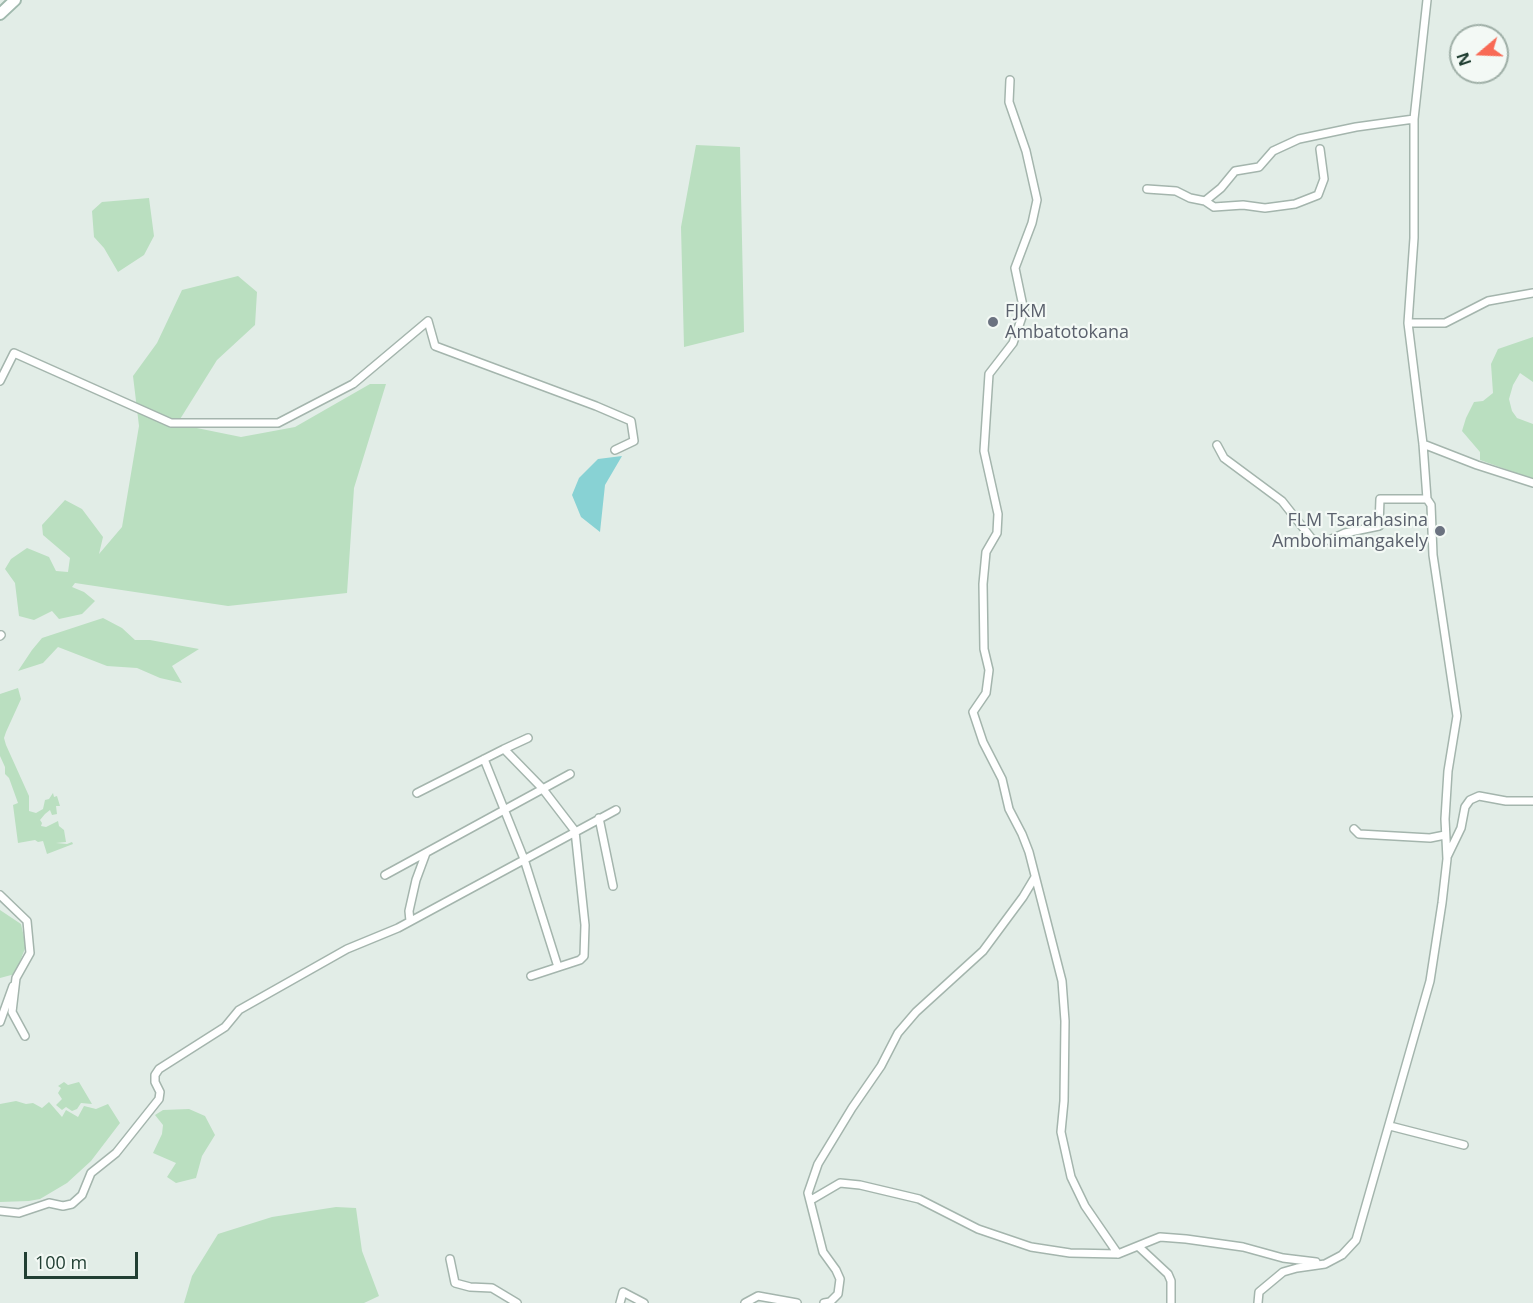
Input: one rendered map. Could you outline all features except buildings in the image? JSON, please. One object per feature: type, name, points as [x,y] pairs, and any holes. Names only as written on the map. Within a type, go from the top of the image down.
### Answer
[{"type":"street","points":[[0,12],[15,0]]},
{"type":"street","points":[[1258,1303],[1259,1292],[1283,1272],[1325,1264],[1342,1255],[1356,1240],[1430,981],[1447,859],[1445,836],[1448,771],[1457,716],[1433,555],[1431,505],[1427,499],[1423,444],[1408,323],[1414,238],[1414,119],[1427,0]]},
{"type":"street","points":[[1010,80],[1009,102],[1026,151],[1037,200],[1032,223],[1015,268],[1024,311],[1013,343],[989,374],[984,451],[998,514],[997,533],[986,552],[983,584],[984,649],[989,670],[986,693],[973,712],[983,742],[1002,779],[1009,809],[1022,834],[1046,912],[1062,981],[1065,1021],[1064,1101],[1061,1132],[1071,1177],[1085,1206],[1118,1254]]},
{"type":"street","points":[[1205,201],[1221,188],[1235,171],[1259,167],[1273,151],[1299,140],[1356,127],[1414,119]]},
{"type":"street","points":[[1148,189],[1176,191],[1190,198],[1205,201],[1214,207],[1243,205],[1265,208],[1294,204],[1317,195],[1324,178],[1320,149]]},
{"type":"street","points":[[1408,323],[1445,323],[1488,302],[1533,293]]},
{"type":"street","points":[[0,381],[14,352],[171,423],[278,423],[353,384],[428,321],[435,346],[631,421],[634,441],[615,450]]},
{"type":"street","points":[[1423,444],[1533,483]]},
{"type":"street","points":[[1217,445],[1224,458],[1282,501],[1312,539],[1319,541],[1378,526],[1380,499],[1427,499]]},
{"type":"street","points":[[417,793],[528,738]]},
{"type":"street","points":[[504,749],[542,788],[575,831],[585,925],[584,956],[580,960],[531,976]]},
{"type":"street","points":[[484,759],[524,859],[558,967]]},
{"type":"street","points":[[385,875],[570,774]]},
{"type":"street","points":[[1447,859],[1461,828],[1465,807],[1470,800],[1479,796],[1506,801],[1533,801]]},
{"type":"street","points":[[0,1211],[19,1213],[49,1203],[63,1206],[72,1204],[82,1195],[91,1173],[116,1153],[159,1099],[160,1092],[155,1082],[155,1075],[159,1069],[225,1027],[239,1010],[301,973],[347,949],[410,921],[616,810]]},
{"type":"street","points":[[599,818],[613,886]]},
{"type":"street","points":[[1354,829],[1359,834],[1430,838],[1445,836]]},
{"type":"street","points":[[410,921],[409,911],[416,880],[426,853]]},
{"type":"street","points":[[824,1303],[830,1302],[838,1294],[840,1279],[824,1252],[808,1193],[818,1164],[881,1066],[898,1033],[916,1012],[982,951],[1023,897],[1035,877]]},
{"type":"street","points":[[0,1022],[16,978],[30,953],[27,921],[1,897]]},
{"type":"street","points":[[16,978],[12,1012],[26,1036]]},
{"type":"street","points":[[1390,1126],[1464,1145]]},
{"type":"street","points":[[811,1200],[840,1183],[860,1185],[920,1198],[978,1229],[1031,1247],[1070,1253],[1118,1254],[1160,1237],[1243,1246],[1283,1258],[1325,1264]]},
{"type":"street","points":[[1139,1247],[1168,1274],[1171,1281],[1171,1303]]},
{"type":"street","points":[[450,1259],[455,1283],[470,1287],[492,1288],[517,1303]]},
{"type":"street","points":[[621,1303],[623,1292],[644,1303]]},
{"type":"street","points":[[745,1303],[758,1296],[797,1303]]},
{"type":"green space","points":[[696,145],[740,147],[744,332],[684,347],[681,227]]},
{"type":"green space","points":[[149,198],[154,236],[144,255],[118,272],[104,248],[94,237],[92,211],[102,202]]},
{"type":"green space","points":[[238,276],[257,292],[255,325],[217,360],[177,424],[241,437],[295,427],[370,384],[386,384],[354,488],[347,593],[228,606],[75,583],[72,587],[84,592],[95,601],[82,614],[59,619],[52,611],[34,620],[19,616],[15,583],[5,569],[11,559],[27,548],[49,557],[56,571],[68,572],[70,558],[43,535],[42,525],[65,500],[82,509],[103,537],[99,554],[122,527],[139,426],[133,376],[157,343],[182,290]]},
{"type":"green space","points":[[1533,337],[1533,382],[1520,373],[1509,399],[1512,411],[1517,418],[1533,424],[1533,479],[1480,460],[1480,452],[1462,431],[1474,402],[1483,401],[1493,393],[1491,364],[1498,349]]},
{"type":"green space","points":[[103,618],[122,628],[135,640],[150,640],[199,649],[172,666],[182,683],[160,678],[137,668],[107,666],[58,647],[43,663],[18,671],[42,638]]},
{"type":"green space","points":[[18,688],[21,699],[4,738],[29,796],[29,811],[36,813],[43,809],[45,800],[49,799],[53,793],[54,797],[57,796],[60,806],[56,806],[57,814],[52,815],[50,810],[40,820],[41,826],[46,827],[58,821],[59,826],[64,830],[66,842],[56,843],[72,842],[73,844],[47,854],[43,841],[18,843],[13,805],[18,803],[0,756],[0,694]]},
{"type":"green space","points":[[0,910],[21,924],[26,946],[15,974],[0,978]]},
{"type":"green space","points":[[64,1082],[68,1085],[79,1082],[92,1104],[81,1103],[77,1109],[72,1111],[66,1107],[62,1110],[56,1105],[62,1099],[58,1093],[61,1088],[58,1086]]},
{"type":"green space","points":[[16,1101],[26,1104],[33,1103],[42,1108],[49,1102],[62,1117],[66,1110],[78,1117],[84,1106],[96,1109],[108,1104],[120,1123],[91,1161],[67,1183],[40,1199],[0,1202],[0,1104]]},
{"type":"green space","points":[[189,1109],[205,1116],[215,1135],[202,1156],[196,1178],[176,1183],[167,1177],[176,1163],[153,1153],[162,1134],[163,1125],[155,1115],[163,1110]]},
{"type":"green space","points":[[336,1207],[356,1208],[362,1251],[379,1296],[364,1303],[184,1303],[192,1276],[218,1234],[272,1217]]},
{"type":"water","points":[[622,456],[605,485],[600,532],[581,517],[572,495],[579,478],[598,459]]},
{"type":"place","name":"FJKM Ambatotokana","points":[[993,322]]},
{"type":"place","name":"FLM Tsarahasina Ambohimangakely","points":[[1440,531]]}]
